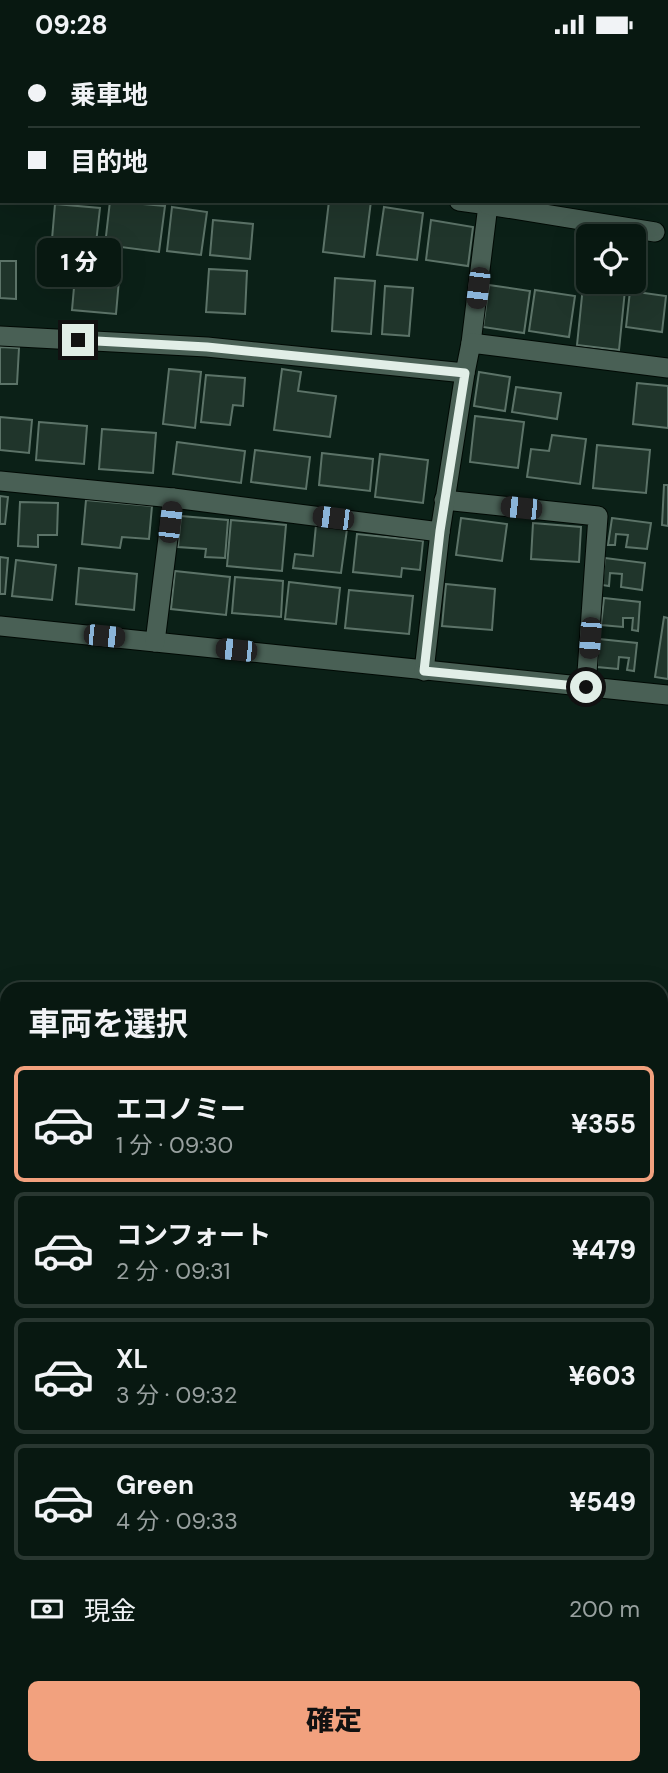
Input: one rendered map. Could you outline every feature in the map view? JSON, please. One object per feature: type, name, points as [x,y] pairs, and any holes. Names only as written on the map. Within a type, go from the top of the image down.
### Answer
[{"type":"street","points":[[474,203],[655,232]]},
{"type":"street","points":[[424,671],[444,501],[471,343],[488,205]]},
{"type":"street","points":[[0,336],[207,347],[465,373]]},
{"type":"street","points":[[471,343],[668,368]]},
{"type":"street","points":[[0,481],[173,498],[440,531]]},
{"type":"street","points":[[155,642],[173,498]]},
{"type":"street","points":[[444,501],[598,516],[586,687]]},
{"type":"street","points":[[0,626],[668,695]]},
{"type":"building","points":[[110,203],[165,206],[159,252],[105,245]]},
{"type":"building","points":[[329,203],[371,203],[364,257],[323,252]]},
{"type":"building","points":[[55,204],[100,208],[96,243],[52,239]]},
{"type":"building","points":[[172,207],[207,212],[201,255],[167,251]]},
{"type":"building","points":[[384,207],[423,213],[417,260],[377,255]]},
{"type":"building","points":[[213,220],[253,224],[250,259],[210,255]]},
{"type":"building","points":[[431,220],[473,227],[468,266],[426,260]]},
{"type":"building","points":[[0,261],[16,261],[16,299],[0,298]]},
{"type":"building","points":[[209,269],[247,271],[245,314],[206,312]]},
{"type":"building","points":[[75,276],[119,280],[116,314],[72,310]]},
{"type":"building","points":[[335,278],[375,281],[371,334],[332,331]]},
{"type":"building","points":[[489,285],[530,291],[524,333],[483,327]]},
{"type":"building","points":[[385,286],[413,288],[409,336],[382,334]]},
{"type":"building","points":[[535,290],[575,296],[569,337],[529,331]]},
{"type":"building","points":[[582,294],[625,294],[619,350],[577,345]]},
{"type":"building","points":[[630,294],[666,296],[662,332],[626,327]]},
{"type":"building","points":[[0,347],[19,348],[17,384],[0,384]]},
{"type":"building","points":[[169,369],[201,372],[195,428],[163,424]]},
{"type":"building","points":[[282,369],[301,372],[298,391],[336,396],[330,437],[274,430]]},
{"type":"building","points":[[479,372],[510,377],[505,411],[474,406]]},
{"type":"building","points":[[206,375],[245,378],[243,406],[233,405],[230,425],[201,422]]},
{"type":"building","points":[[637,383],[668,386],[668,428],[633,424]]},
{"type":"building","points":[[516,387],[561,393],[557,419],[512,412]]},
{"type":"building","points":[[475,416],[524,422],[518,468],[470,462]]},
{"type":"building","points":[[0,417],[32,420],[29,453],[0,450]]},
{"type":"building","points":[[39,422],[87,426],[84,464],[36,460]]},
{"type":"building","points":[[102,429],[156,433],[153,473],[99,469]]},
{"type":"building","points":[[552,435],[586,439],[580,484],[527,477],[531,449],[549,451]]},
{"type":"building","points":[[177,442],[245,451],[241,483],[173,474]]},
{"type":"building","points":[[597,445],[650,450],[646,493],[593,488]]},
{"type":"building","points":[[255,450],[310,457],[306,489],[251,482]]},
{"type":"building","points":[[322,453],[373,459],[370,491],[319,485]]},
{"type":"building","points":[[380,454],[428,460],[423,503],[375,497]]},
{"type":"building","points":[[664,485],[668,485],[668,526],[662,525]]},
{"type":"building","points":[[0,496],[8,497],[5,524],[0,524]]},
{"type":"building","points":[[86,500],[152,506],[149,539],[122,537],[120,548],[82,544]]},
{"type":"building","points":[[20,502],[58,503],[57,535],[38,535],[38,547],[18,546]]},
{"type":"building","points":[[181,516],[228,520],[225,558],[205,557],[206,549],[178,547]]},
{"type":"building","points":[[461,518],[507,524],[502,561],[456,555]]},
{"type":"building","points":[[612,518],[651,523],[647,549],[626,547],[628,535],[616,534],[615,545],[608,545]]},
{"type":"building","points":[[231,520],[286,525],[282,571],[227,566]]},
{"type":"building","points":[[533,523],[581,527],[579,562],[531,559]]},
{"type":"building","points":[[316,525],[347,529],[341,573],[293,568],[295,554],[313,556]]},
{"type":"building","points":[[357,534],[423,541],[420,570],[402,568],[401,577],[353,572]]},
{"type":"building","points":[[0,557],[8,558],[5,594],[0,594]]},
{"type":"building","points":[[605,558],[645,563],[642,590],[621,587],[622,574],[610,573],[609,586],[602,585]]},
{"type":"building","points":[[16,560],[56,565],[52,600],[12,596]]},
{"type":"building","points":[[79,568],[137,574],[134,610],[76,604]]},
{"type":"building","points":[[175,571],[230,577],[226,615],[171,609]]},
{"type":"building","points":[[235,577],[283,581],[281,617],[232,613]]},
{"type":"building","points":[[289,582],[340,588],[336,624],[285,619]]},
{"type":"building","points":[[446,584],[495,589],[492,630],[442,626]]},
{"type":"building","points":[[349,590],[413,596],[409,634],[345,628]]},
{"type":"building","points":[[604,598],[640,602],[638,631],[632,630],[633,618],[623,618],[623,627],[601,625]]},
{"type":"building","points":[[664,617],[668,618],[668,679],[655,677]]},
{"type":"building","points":[[599,639],[637,643],[634,671],[627,670],[629,658],[619,657],[618,669],[597,667]]},
{"type":"route","points":[[78,340],[207,347],[465,373],[440,531],[424,671],[586,687]]}]
